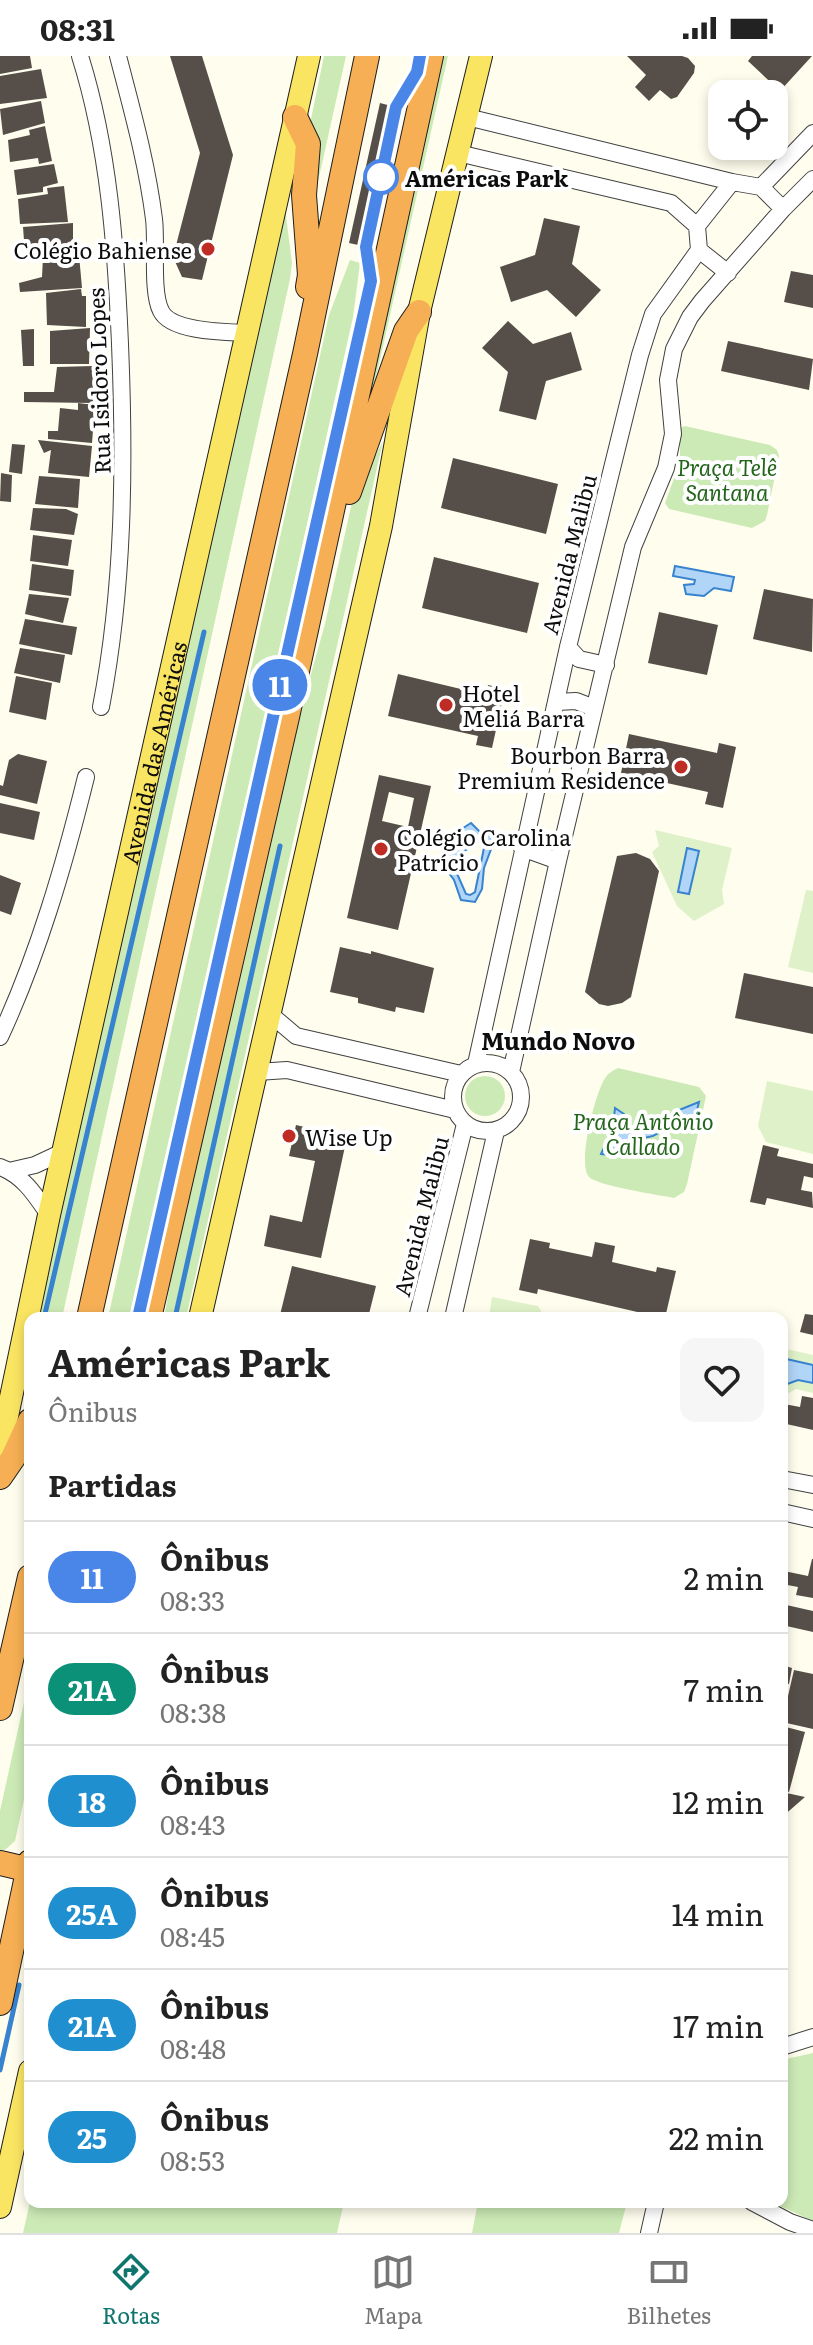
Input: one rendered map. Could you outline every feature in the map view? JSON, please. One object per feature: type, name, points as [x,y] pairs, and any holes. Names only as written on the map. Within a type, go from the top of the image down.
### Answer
[{"type":"highway","points":[[88,1312],[305,354],[367,56]]},
{"type":"highway","points":[[150,1312],[326,537],[431,56]]},
{"type":"highway","points":[[295,117],[304,132],[309,154],[304,195],[310,275],[303,312],[305,354]]},
{"type":"highway","points":[[326,537],[342,512],[406,331],[419,312]]},
{"type":"highway","points":[[0,1477],[24,1434]]},
{"type":"highway","points":[[0,1708],[24,1603]]},
{"type":"highway","points":[[0,1863],[24,1866]]},
{"type":"highway","points":[[0,2003],[24,1888]]},
{"type":"main road","name":"Avenida das Américas","points":[[29,1312],[309,56]]},
{"type":"main road","points":[[201,1312],[381,526],[419,312],[481,56]]},
{"type":"main road","name":"Avenida das Américas","points":[[0,1450],[24,1335]]},
{"type":"main road","points":[[0,2207],[24,2098]]},
{"type":"street","name":"Rua Isidoro Lopes","points":[[80,56],[99,138],[110,209],[124,424],[119,585],[112,649],[101,707]]},
{"type":"street","points":[[118,56],[144,156],[155,221],[157,288],[161,311],[173,323],[204,330],[247,333]]},
{"type":"street","points":[[467,117],[761,187],[783,209]]},
{"type":"street","points":[[761,187],[813,133]]},
{"type":"street","points":[[458,153],[671,203],[697,226]]},
{"type":"street","points":[[511,1072],[633,547],[666,468],[673,434],[668,380],[674,349],[690,317],[783,209],[813,179]]},
{"type":"street","points":[[728,273],[699,250],[697,226],[732,182]]},
{"type":"street","name":"Avenida Malibu","points":[[476,1064],[522,848],[623,417],[653,314],[699,250]]},
{"type":"street","points":[[568,647],[586,662],[606,665]]},
{"type":"street","points":[[556,702],[576,701],[594,708]]},
{"type":"street","points":[[0,1037],[48,911],[69,846],[86,777]]},
{"type":"street","points":[[522,848],[558,861]]},
{"type":"street","points":[[270,1014],[296,1036],[461,1074]]},
{"type":"street","points":[[491,1063],[511,1072],[521,1089],[521,1104],[510,1123],[496,1131],[480,1131],[465,1124],[455,1110],[453,1090],[461,1074],[476,1064],[491,1063]]},
{"type":"street","points":[[257,1072],[287,1070],[455,1110]]},
{"type":"street","name":"Avenida Malibu","points":[[418,1312],[465,1124]]},
{"type":"street","points":[[454,1312],[496,1131]]},
{"type":"street","points":[[5,1169],[35,1165],[65,1151]]},
{"type":"street","points":[[5,1169],[31,1189],[49,1215]]},
{"type":"street","points":[[788,1480],[813,1485]]},
{"type":"street","points":[[788,1513],[813,1519]]},
{"type":"street","points":[[788,2045],[813,2037]]},
{"type":"street","points":[[649,2233],[655,2208]]},
{"type":"street","points":[[763,2208],[813,2230]]},
{"type":"green space","points":[[324,56],[346,56],[305,240],[298,182]]},
{"type":"green space","points":[[432,56],[448,56],[375,382],[351,418]]},
{"type":"green space","points":[[284,200],[292,263],[290,279],[63,1312],[36,1312]]},
{"type":"green space","points":[[350,260],[360,263],[353,317],[132,1312],[109,1312],[329,315]]},
{"type":"green space","name":"Praça Telê Santana","points":[[685,426],[770,445],[777,450],[779,456],[765,521],[752,528],[669,509],[665,503],[680,462],[680,428]]},
{"type":"green space","points":[[383,441],[187,1312],[165,1312],[177,1244],[293,738],[325,624],[352,502]]},
{"type":"green space","points":[[655,830],[732,848],[722,890],[724,904],[694,921],[677,906],[652,852],[659,846]]},
{"type":"green space","points":[[806,890],[813,891],[813,973],[788,967]]},
{"type":"green space","name":"Praça Antônio Callado","points":[[618,1068],[699,1087],[706,1096],[687,1184],[684,1192],[674,1198],[604,1184],[589,1177],[586,1145],[596,1100],[605,1078]]},
{"type":"green space","points":[[485,1076],[499,1082],[505,1096],[499,1110],[485,1116],[471,1110],[465,1096],[471,1082]]},
{"type":"green space","points":[[767,1081],[813,1091],[813,1154],[766,1142],[758,1126]]},
{"type":"green space","points":[[492,1297],[538,1306],[542,1312],[490,1312]]},
{"type":"green space","points":[[788,1349],[813,1355],[813,1393],[796,1389],[788,1394]]},
{"type":"green space","points":[[24,1702],[24,1800],[15,1841],[0,1851],[0,1811]]},
{"type":"green space","points":[[813,2053],[813,2221],[784,2208],[788,2208],[788,2059]]},
{"type":"green space","points":[[29,2208],[343,2208],[337,2233],[23,2233]]},
{"type":"green space","points":[[477,2208],[625,2208],[619,2233],[472,2233]]},
{"type":"water","points":[[675,566],[734,577],[731,591],[714,588],[704,596],[686,594],[684,585],[694,584],[695,580],[673,576]]},
{"type":"water","points":[[471,823],[479,831],[490,835],[493,844],[484,868],[482,889],[475,902],[461,900],[454,880],[443,865],[448,852],[457,846],[460,830]],"holes":[[[481,840],[485,843],[475,892],[466,894],[451,860]]]},
{"type":"water","points":[[687,848],[699,851],[689,894],[678,892]]},
{"type":"water","points":[[699,1102],[693,1126],[664,1129],[652,1136],[632,1140],[610,1154],[601,1154],[613,1128],[615,1108],[624,1114],[626,1132],[636,1135],[656,1121],[673,1119],[679,1110]]},
{"type":"water","points":[[788,1359],[813,1365],[813,1383],[798,1380],[788,1384]]},
{"type":"building","points":[[0,56],[30,56],[32,68],[0,74]]},
{"type":"building","points":[[170,56],[202,56],[233,155],[202,280],[182,277],[173,257],[200,153]]},
{"type":"building","points":[[627,56],[682,56],[695,66],[694,73],[677,97],[671,99],[660,90],[649,101],[635,87],[646,75]]},
{"type":"building","points":[[752,56],[812,56],[788,82],[768,80],[748,61]]},
{"type":"building","points":[[41,69],[47,98],[0,104],[0,76]]},
{"type":"building","points":[[41,101],[45,123],[3,135],[0,109]]},
{"type":"building","name":"Américas Park","points":[[380,103],[403,109],[372,248],[349,243]]},
{"type":"building","points":[[45,126],[52,161],[39,164],[38,158],[10,162],[8,140],[30,135],[29,130]]},
{"type":"building","points":[[54,164],[58,183],[43,187],[43,192],[17,195],[14,170]]},
{"type":"building","points":[[64,186],[68,222],[20,224],[18,199],[48,194],[47,188]]},
{"type":"building","points":[[544,218],[580,226],[572,264],[601,290],[576,317],[547,290],[511,302],[500,267],[535,255]]},
{"type":"building","points":[[73,223],[73,244],[67,246],[67,253],[25,254],[23,227]]},
{"type":"building","points":[[79,255],[82,288],[20,292],[19,283],[42,277],[43,257]]},
{"type":"building","points":[[791,271],[813,275],[813,308],[784,302]]},
{"type":"building","points":[[81,289],[82,296],[86,296],[86,327],[47,325],[46,293]]},
{"type":"building","points":[[508,321],[533,344],[571,332],[582,370],[546,381],[536,420],[499,411],[508,372],[482,348]]},
{"type":"building","points":[[90,328],[89,364],[50,364],[50,331]]},
{"type":"building","points":[[34,329],[34,366],[23,366],[21,330]]},
{"type":"building","points":[[728,341],[813,359],[809,390],[721,371]]},
{"type":"building","points":[[93,366],[93,403],[24,402],[24,392],[54,392],[57,367]]},
{"type":"building","points":[[78,403],[95,405],[92,443],[48,439],[48,431],[58,431],[60,408],[78,410]]},
{"type":"building","points":[[38,440],[92,446],[89,477],[48,473],[51,450],[44,453]]},
{"type":"building","points":[[12,444],[25,445],[22,474],[9,472]]},
{"type":"building","points":[[453,458],[558,484],[546,534],[441,508]]},
{"type":"building","points":[[1,473],[12,475],[11,502],[0,501]]},
{"type":"building","points":[[39,476],[80,479],[78,508],[35,504]]},
{"type":"building","points":[[33,508],[66,509],[78,514],[74,535],[30,530]]},
{"type":"building","points":[[33,535],[72,540],[68,566],[30,561]]},
{"type":"building","points":[[434,557],[539,583],[527,633],[422,608]]},
{"type":"building","points":[[32,564],[74,570],[71,596],[29,590]]},
{"type":"building","points":[[764,589],[813,599],[812,652],[753,639]]},
{"type":"building","points":[[29,594],[69,598],[63,623],[25,614]]},
{"type":"building","points":[[659,612],[718,625],[707,675],[648,663]]},
{"type":"building","points":[[25,619],[77,627],[72,655],[19,644]]},
{"type":"building","points":[[20,648],[65,655],[60,683],[14,673]]},
{"type":"building","name":"Hotel Meliá Barra","points":[[398,674],[486,695],[488,685],[505,689],[492,748],[476,745],[478,736],[388,716]]},
{"type":"building","points":[[16,676],[52,683],[46,720],[9,712]]},
{"type":"building","name":"Hotel Meliá Barra","points":[[629,734],[717,753],[719,743],[736,747],[723,808],[705,804],[708,792],[621,773]]},
{"type":"building","points":[[18,754],[47,761],[37,804],[0,795],[0,785],[3,786],[9,760]]},
{"type":"building","points":[[379,775],[431,786],[398,930],[347,918]],"holes":[[[389,792],[414,798],[408,827],[382,821]]]},
{"type":"building","points":[[0,803],[40,812],[34,840],[0,833]]},
{"type":"building","points":[[636,853],[650,859],[659,871],[631,997],[608,1006],[599,1004],[585,992],[617,856]]},
{"type":"building","points":[[0,875],[21,883],[11,915],[0,911]]},
{"type":"building","points":[[340,947],[371,954],[371,951],[434,968],[424,1013],[396,1007],[395,1012],[358,1003],[358,998],[330,992]]},
{"type":"building","points":[[744,973],[813,987],[813,1034],[735,1018]]},
{"type":"building","points":[[296,1125],[347,1137],[321,1258],[264,1246],[270,1215],[302,1222],[315,1161],[289,1156]]},
{"type":"building","points":[[763,1145],[779,1149],[777,1156],[813,1164],[813,1178],[804,1176],[801,1190],[812,1192],[813,1208],[767,1198],[765,1205],[750,1202]]},
{"type":"building","points":[[530,1239],[550,1243],[549,1248],[592,1257],[595,1242],[615,1246],[612,1262],[656,1272],[657,1267],[676,1271],[666,1312],[637,1312],[538,1289],[537,1294],[519,1290]]},
{"type":"building","points":[[292,1266],[376,1286],[370,1312],[281,1312]]},
{"type":"building","points":[[805,1314],[813,1315],[813,1335],[800,1332]]},
{"type":"building","points":[[802,1396],[813,1398],[813,1430],[788,1424],[788,1405],[800,1407]]},
{"type":"building","points":[[813,1559],[813,1598],[796,1595],[798,1587],[788,1585],[788,1572],[808,1576]]},
{"type":"building","points":[[788,1605],[813,1611],[813,1632],[788,1626]]},
{"type":"building","points":[[788,1667],[792,1668],[788,1684]]},
{"type":"building","points":[[794,1670],[813,1674],[813,1729],[788,1723],[788,1696]]},
{"type":"building","points":[[788,1728],[805,1732],[788,1792]]},
{"type":"building","points":[[788,1793],[805,1797],[788,1812]]},
{"type":"waterway","points":[[45,1312],[204,632]]},
{"type":"waterway","points":[[176,1312],[280,846]]},
{"type":"waterway","points":[[0,2070],[19,1985]]},
{"type":"bus line","name":"11","points":[[139,1312],[371,281],[366,247],[396,107],[417,72],[420,56]]},
{"type":"place","name":"Américas Park","points":[[381,177]]},
{"type":"place","name":"Colégio Bahiense","points":[[208,249]]},
{"type":"place","name":"Hotel Meliá Barra","points":[[446,705]]},
{"type":"place","name":"Bourbon Barra Premium Residence","points":[[681,767]]},
{"type":"place","name":"Colégio Carolina Patrício","points":[[381,849]]},
{"type":"place","name":"Wise Up","points":[[289,1136]]},
{"type":"district","name":"Mundo Novo","points":[[558,1039]]}]
